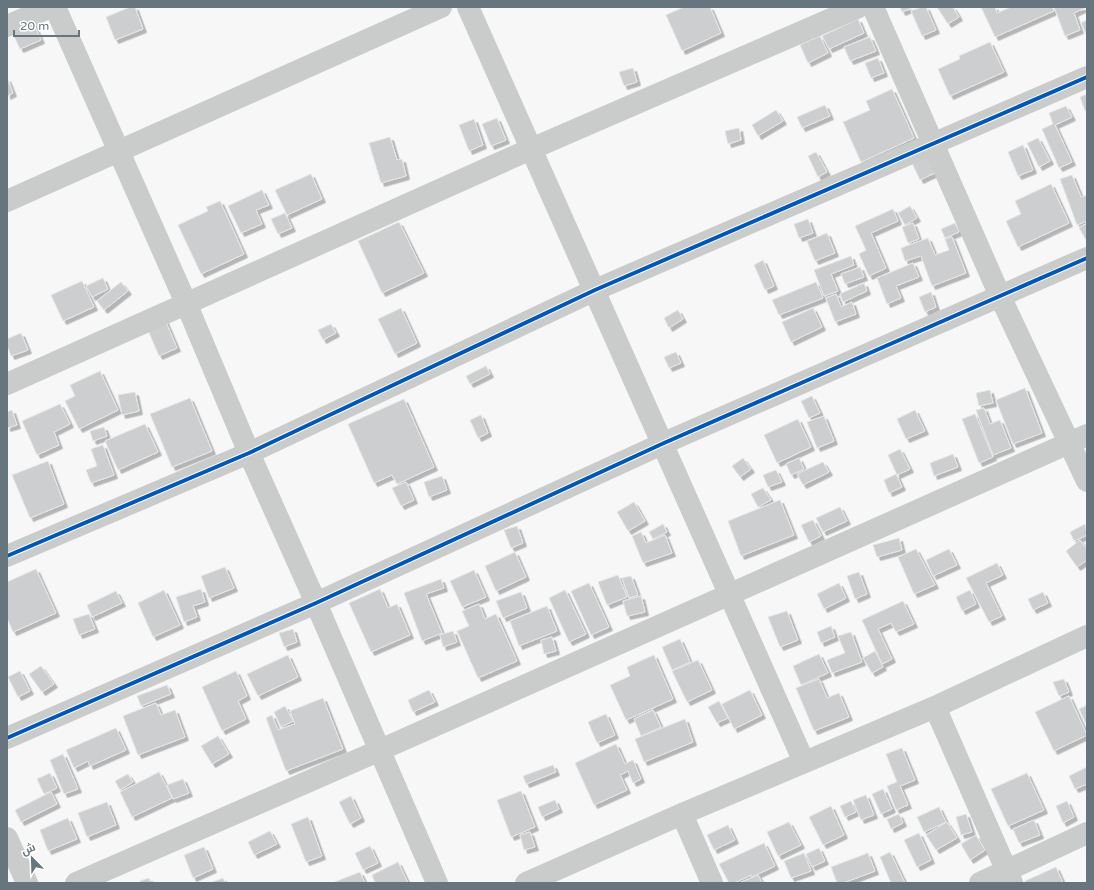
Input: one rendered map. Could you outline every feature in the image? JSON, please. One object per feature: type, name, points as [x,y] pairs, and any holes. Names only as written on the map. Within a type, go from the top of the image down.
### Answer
[{"type":"street","points":[[7,26],[51,7]]},
{"type":"street","points":[[55,7],[186,304],[249,454],[316,603],[378,751],[436,883]]},
{"type":"street","points":[[7,201],[441,7]]},
{"type":"street","points":[[468,7],[664,443],[804,762]]},
{"type":"street","points":[[7,384],[531,149],[859,7]]},
{"type":"street","points":[[873,7],[932,145],[1000,296],[1078,439],[1087,481]]},
{"type":"street","points":[[7,556],[249,454],[595,290],[1087,77]]},
{"type":"street","points":[[7,738],[316,603],[664,443],[1087,258]]},
{"type":"street","points":[[76,883],[378,751],[1078,439]]},
{"type":"street","points":[[526,883],[682,814],[935,707],[1087,636]]},
{"type":"street","points":[[935,707],[1009,877]]},
{"type":"street","points":[[682,814],[712,883]]},
{"type":"street","points":[[980,883],[1009,877],[1087,833]]},
{"type":"street","points":[[7,838],[27,883]]},
{"type":"building","points":[[130,7],[135,7],[143,29],[115,40],[106,17]]},
{"type":"building","points":[[684,7],[710,7],[721,33],[682,51],[666,15]]},
{"type":"building","points":[[900,7],[914,7],[902,12]]},
{"type":"building","points":[[926,7],[936,30],[922,36],[911,11]]},
{"type":"building","points":[[937,7],[953,7],[959,17],[948,24]]},
{"type":"building","points":[[981,7],[995,7],[997,13],[1011,7],[1052,7],[1054,11],[995,37]]},
{"type":"building","points":[[1054,7],[1087,7],[1074,13],[1080,30],[1065,36]]},
{"type":"building","points":[[858,19],[864,33],[829,49],[822,36]]},
{"type":"building","points":[[32,20],[41,40],[20,49],[11,30]]},
{"type":"building","points":[[1087,20],[1087,36],[1081,23]]},
{"type":"building","points":[[820,36],[828,53],[808,63],[800,45]]},
{"type":"building","points":[[870,37],[876,51],[850,61],[844,47]]},
{"type":"building","points":[[990,42],[1004,72],[950,96],[938,69],[960,59],[959,56]]},
{"type":"building","points":[[878,58],[884,73],[871,78],[865,63]]},
{"type":"building","points":[[633,68],[637,82],[624,86],[619,72]]},
{"type":"building","points":[[7,78],[13,93],[7,96]]},
{"type":"building","points":[[892,89],[914,138],[861,162],[843,122],[870,110],[866,101]]},
{"type":"building","points":[[1087,94],[1087,110],[1085,111],[1080,97]]},
{"type":"building","points":[[825,105],[830,116],[802,128],[797,117]]},
{"type":"building","points":[[1066,106],[1072,117],[1055,125],[1072,162],[1059,168],[1042,129],[1053,124],[1049,113]]},
{"type":"building","points":[[776,110],[783,121],[758,136],[752,125]]},
{"type":"building","points":[[497,118],[506,140],[491,146],[482,124]]},
{"type":"building","points":[[474,119],[483,145],[469,151],[459,125]]},
{"type":"building","points":[[739,128],[741,140],[728,144],[725,131]]},
{"type":"building","points":[[390,137],[397,160],[402,159],[406,176],[381,183],[369,143]]},
{"type":"building","points":[[1038,138],[1050,161],[1039,167],[1027,143]]},
{"type":"building","points":[[1023,145],[1033,170],[1018,176],[1008,152]]},
{"type":"building","points":[[816,152],[827,172],[818,177],[808,156]]},
{"type":"building","points":[[931,154],[939,171],[920,180],[912,163]]},
{"type":"building","points":[[311,174],[322,199],[287,215],[275,190]]},
{"type":"building","points":[[1072,175],[1081,197],[1087,195],[1087,221],[1077,225],[1060,179]]},
{"type":"building","points":[[1051,184],[1069,223],[1018,247],[1006,221],[1021,214],[1015,201]]},
{"type":"building","points":[[262,190],[269,205],[256,210],[262,224],[241,233],[228,206]]},
{"type":"building","points":[[220,201],[244,254],[201,274],[178,225],[208,211],[206,207]]},
{"type":"building","points":[[910,206],[917,218],[905,225],[898,213]]},
{"type":"building","points":[[893,209],[898,221],[871,233],[886,268],[869,276],[859,254],[866,250],[855,226]]},
{"type":"building","points":[[285,213],[292,228],[278,234],[271,219]]},
{"type":"building","points":[[808,219],[813,233],[799,238],[794,224]]},
{"type":"building","points":[[399,222],[424,273],[382,293],[358,241]]},
{"type":"building","points":[[913,223],[919,239],[908,243],[902,227]]},
{"type":"building","points":[[955,223],[959,232],[945,238],[941,229]]},
{"type":"building","points":[[1087,223],[1087,239],[1086,240],[1079,228]]},
{"type":"building","points":[[827,233],[835,253],[815,261],[807,241]]},
{"type":"building","points":[[952,237],[966,273],[932,286],[921,256],[905,261],[901,248],[928,238],[935,255],[949,250],[945,239]]},
{"type":"building","points":[[851,256],[854,265],[831,274],[838,291],[824,296],[814,270]]},
{"type":"building","points":[[763,260],[774,286],[765,290],[754,265]]},
{"type":"building","points":[[913,263],[919,277],[896,286],[901,298],[887,304],[877,278]]},
{"type":"building","points":[[860,267],[864,277],[845,284],[841,274]]},
{"type":"building","points":[[103,278],[108,289],[92,297],[86,286]]},
{"type":"building","points":[[82,281],[94,307],[63,321],[51,295]]},
{"type":"building","points":[[121,282],[128,291],[104,310],[97,301]]},
{"type":"building","points":[[816,282],[823,298],[779,315],[772,300]]},
{"type":"building","points":[[864,283],[867,291],[843,302],[840,294]]},
{"type":"building","points":[[931,292],[936,307],[925,312],[919,297]]},
{"type":"building","points":[[836,294],[841,307],[852,302],[856,314],[835,322],[826,298]]},
{"type":"building","points":[[401,308],[417,343],[395,354],[378,319]]},
{"type":"building","points":[[813,308],[822,327],[791,342],[782,322]]},
{"type":"building","points":[[678,310],[683,319],[669,328],[664,318]]},
{"type":"building","points":[[165,320],[177,348],[159,356],[147,328]]},
{"type":"building","points":[[331,324],[336,333],[323,340],[318,330]]},
{"type":"building","points":[[21,333],[28,350],[11,356],[7,345],[7,339]]},
{"type":"building","points":[[676,352],[681,363],[669,368],[664,357]]},
{"type":"building","points":[[486,366],[490,374],[470,384],[466,376]]},
{"type":"building","points":[[100,371],[118,410],[79,429],[65,401],[75,396],[70,385]]},
{"type":"building","points":[[1025,388],[1042,433],[1013,444],[996,400]]},
{"type":"building","points":[[990,390],[993,403],[979,406],[976,393]]},
{"type":"building","points":[[135,392],[139,411],[122,415],[118,395]]},
{"type":"building","points":[[812,396],[820,413],[809,418],[801,401]]},
{"type":"building","points":[[190,398],[212,451],[172,467],[150,414]]},
{"type":"building","points":[[404,399],[434,467],[397,484],[392,475],[374,483],[348,424]]},
{"type":"building","points":[[60,404],[70,424],[54,432],[59,445],[37,455],[22,421]]},
{"type":"building","points":[[984,408],[990,424],[1000,420],[1011,448],[993,455],[976,410]]},
{"type":"building","points":[[12,410],[17,425],[7,428],[7,412]]},
{"type":"building","points":[[915,410],[925,431],[906,439],[897,419]]},
{"type":"building","points":[[975,414],[993,457],[979,463],[962,419]]},
{"type":"building","points":[[481,415],[488,433],[478,438],[470,420]]},
{"type":"building","points":[[824,416],[834,441],[817,448],[807,422]]},
{"type":"building","points":[[798,419],[811,447],[777,463],[764,435]]},
{"type":"building","points":[[145,424],[158,452],[118,470],[105,441]]},
{"type":"building","points":[[104,427],[107,436],[93,441],[90,431]]},
{"type":"building","points":[[103,445],[114,475],[91,483],[86,470],[97,466],[91,449]]},
{"type":"building","points":[[900,449],[910,469],[897,475],[888,455]]},
{"type":"building","points":[[953,454],[958,467],[934,476],[930,463]]},
{"type":"building","points":[[743,458],[751,469],[740,477],[732,466]]},
{"type":"building","points":[[799,458],[804,469],[791,475],[786,464]]},
{"type":"building","points":[[48,461],[64,504],[30,518],[12,475]]},
{"type":"building","points":[[823,462],[829,472],[803,485],[797,474]]},
{"type":"building","points":[[776,470],[782,482],[768,487],[763,475]]},
{"type":"building","points":[[896,474],[902,487],[889,493],[884,480]]},
{"type":"building","points":[[442,476],[447,490],[429,497],[424,482]]},
{"type":"building","points":[[406,482],[414,500],[401,506],[392,488]]},
{"type":"building","points":[[763,488],[771,500],[758,507],[751,494]]},
{"type":"building","points":[[780,500],[794,535],[741,556],[728,521]]},
{"type":"building","points":[[634,502],[645,521],[628,531],[617,512]]},
{"type":"building","points":[[840,507],[847,521],[823,532],[816,518]]},
{"type":"building","points":[[813,520],[821,536],[809,542],[801,525]]},
{"type":"building","points":[[663,524],[667,532],[653,539],[649,532]]},
{"type":"building","points":[[1085,524],[1087,535],[1074,541],[1070,532]]},
{"type":"building","points":[[517,526],[523,543],[511,548],[504,530]]},
{"type":"building","points":[[641,532],[646,543],[665,535],[672,553],[643,563],[632,536]]},
{"type":"building","points":[[899,538],[902,550],[877,557],[873,545]]},
{"type":"building","points":[[1080,540],[1087,550],[1087,560],[1077,567],[1066,551]]},
{"type":"building","points":[[916,549],[935,585],[914,594],[898,557]]},
{"type":"building","points":[[949,549],[957,565],[933,576],[926,560]]},
{"type":"building","points":[[515,552],[526,577],[496,591],[485,566]]},
{"type":"building","points":[[997,563],[1003,575],[986,583],[1002,616],[989,622],[966,578]]},
{"type":"building","points":[[225,567],[234,588],[209,598],[201,576]]},
{"type":"building","points":[[36,569],[56,613],[13,632],[7,618],[7,582]]},
{"type":"building","points":[[474,570],[486,597],[462,607],[450,581]]},
{"type":"building","points":[[859,572],[867,594],[855,599],[847,576]]},
{"type":"building","points":[[618,575],[627,597],[607,605],[598,582]]},
{"type":"building","points":[[631,576],[638,595],[629,598],[622,578]]},
{"type":"building","points":[[441,579],[444,588],[426,594],[442,633],[422,641],[404,593]]},
{"type":"building","points":[[589,583],[609,627],[591,635],[571,591]]},
{"type":"building","points":[[839,583],[846,598],[824,609],[817,594]]},
{"type":"building","points":[[201,589],[205,602],[193,606],[197,617],[184,622],[176,597]]},
{"type":"building","points":[[380,589],[388,608],[397,604],[410,635],[371,652],[349,603]]},
{"type":"building","points":[[164,590],[180,625],[153,637],[138,603]]},
{"type":"building","points":[[565,590],[586,634],[569,642],[549,598]]},
{"type":"building","points":[[970,590],[976,604],[962,611],[956,597]]},
{"type":"building","points":[[116,591],[122,603],[92,617],[87,605]]},
{"type":"building","points":[[521,592],[527,608],[503,618],[496,601]]},
{"type":"building","points":[[1043,592],[1048,603],[1033,610],[1028,599]]},
{"type":"building","points":[[641,596],[645,612],[627,616],[623,601]]},
{"type":"building","points":[[903,601],[914,624],[896,632],[891,623],[878,629],[892,659],[882,664],[862,620]]},
{"type":"building","points":[[479,604],[485,619],[496,614],[517,661],[478,678],[457,631],[469,626],[462,611]]},
{"type":"building","points":[[547,606],[557,631],[519,646],[510,621]]},
{"type":"building","points":[[787,611],[798,640],[780,647],[768,617]]},
{"type":"building","points":[[89,614],[95,629],[79,635],[73,619]]},
{"type":"building","points":[[831,626],[835,637],[821,643],[817,632]]},
{"type":"building","points":[[293,629],[297,642],[284,647],[279,633]]},
{"type":"building","points":[[453,631],[457,642],[443,647],[440,635]]},
{"type":"building","points":[[851,632],[862,662],[832,673],[827,660],[845,653],[838,636]]},
{"type":"building","points":[[552,637],[556,651],[544,654],[541,640]]},
{"type":"building","points":[[680,639],[690,662],[672,670],[662,647]]},
{"type":"building","points":[[875,651],[883,667],[872,673],[863,658]]},
{"type":"building","points":[[819,654],[828,673],[801,685],[793,666]]},
{"type":"building","points":[[288,655],[298,677],[258,696],[247,674]]},
{"type":"building","points":[[654,655],[673,699],[626,720],[610,685],[630,676],[627,667]]},
{"type":"building","points":[[698,660],[712,690],[687,702],[672,671]]},
{"type":"building","points":[[41,666],[54,684],[42,692],[29,674]]},
{"type":"building","points":[[20,671],[30,691],[18,697],[8,677]]},
{"type":"building","points":[[236,671],[247,696],[238,701],[246,719],[222,731],[202,687]]},
{"type":"building","points":[[819,679],[827,698],[839,693],[849,717],[814,731],[796,688]]},
{"type":"building","points":[[1064,679],[1069,692],[1059,696],[1053,682]]},
{"type":"building","points":[[167,685],[171,694],[141,706],[137,696]]},
{"type":"building","points":[[429,690],[435,702],[413,712],[408,700]]},
{"type":"building","points":[[750,690],[762,715],[734,729],[722,704]]},
{"type":"building","points":[[1069,696],[1087,735],[1054,751],[1035,712]]},
{"type":"building","points":[[323,698],[343,749],[286,771],[266,718],[272,715],[278,730],[295,724],[290,711]]},
{"type":"building","points":[[719,701],[728,718],[717,723],[708,707]]},
{"type":"building","points":[[156,703],[161,715],[175,710],[185,737],[138,755],[123,716]]},
{"type":"building","points":[[1087,705],[1087,726],[1079,709]]},
{"type":"building","points":[[285,706],[293,721],[281,727],[274,712]]},
{"type":"building","points":[[653,710],[661,727],[641,736],[634,719]]},
{"type":"building","points":[[606,714],[615,735],[597,743],[588,722]]},
{"type":"building","points":[[685,719],[693,742],[644,762],[635,739]]},
{"type":"building","points":[[116,728],[126,750],[90,766],[88,761],[74,768],[66,750]]},
{"type":"building","points":[[218,736],[229,754],[212,764],[201,746]]},
{"type":"building","points":[[616,744],[625,764],[633,760],[641,779],[633,783],[628,771],[620,775],[627,790],[594,805],[575,763]]},
{"type":"building","points":[[902,748],[915,780],[900,786],[908,805],[896,810],[887,786],[897,782],[886,754]]},
{"type":"building","points":[[63,754],[78,789],[64,794],[50,760]]},
{"type":"building","points":[[553,765],[556,772],[526,784],[523,776]]},
{"type":"building","points":[[1087,767],[1087,784],[1075,789],[1069,776]]},
{"type":"building","points":[[159,772],[172,798],[132,817],[120,792]]},
{"type":"building","points":[[50,773],[57,788],[44,794],[37,779]]},
{"type":"building","points":[[1027,773],[1044,810],[1008,826],[991,789]]},
{"type":"building","points":[[128,774],[133,782],[120,790],[115,781]]},
{"type":"building","points":[[183,779],[189,793],[173,799],[167,785]]},
{"type":"building","points":[[883,789],[892,809],[881,814],[872,794]]},
{"type":"building","points":[[521,791],[535,827],[511,837],[497,800]]},
{"type":"building","points":[[51,792],[57,804],[21,822],[15,810]]},
{"type":"building","points":[[866,795],[874,815],[861,820],[853,800]]},
{"type":"building","points":[[351,796],[361,818],[350,824],[339,802]]},
{"type":"building","points":[[555,800],[559,809],[542,817],[538,807]]},
{"type":"building","points":[[851,801],[856,812],[845,817],[840,806]]},
{"type":"building","points":[[1067,801],[1074,817],[1063,823],[1056,806]]},
{"type":"building","points":[[107,802],[116,825],[87,837],[78,813]]},
{"type":"building","points":[[831,806],[844,835],[823,845],[809,817]]},
{"type":"building","points":[[939,807],[946,822],[924,832],[917,817]]},
{"type":"building","points":[[899,814],[903,823],[891,829],[887,819]]},
{"type":"building","points":[[966,814],[972,832],[961,835],[956,817]]},
{"type":"building","points":[[308,817],[322,856],[306,862],[291,824]]},
{"type":"building","points":[[68,818],[77,839],[48,851],[40,830]]},
{"type":"building","points":[[1034,820],[1040,835],[1019,843],[1013,829]]},
{"type":"building","points":[[789,822],[801,845],[778,856],[767,832]]},
{"type":"building","points":[[947,822],[957,838],[936,850],[926,835]]},
{"type":"building","points":[[728,825],[735,840],[714,850],[707,835]]},
{"type":"building","points":[[270,831],[277,844],[254,855],[248,842]]},
{"type":"building","points":[[530,832],[535,847],[524,850],[520,835]]},
{"type":"building","points":[[919,833],[931,860],[917,867],[904,840]]},
{"type":"building","points":[[976,835],[985,850],[970,860],[961,844]]},
{"type":"building","points":[[764,843],[775,866],[752,877],[751,875],[734,883],[729,883],[719,864]]},
{"type":"building","points":[[370,846],[378,863],[363,870],[355,853]]},
{"type":"building","points":[[204,847],[213,869],[193,878],[184,855]]},
{"type":"building","points":[[819,848],[825,861],[812,867],[806,854]]},
{"type":"building","points":[[890,852],[905,883],[891,883],[880,857]]},
{"type":"building","points":[[804,853],[811,871],[791,878],[784,861]]},
{"type":"building","points":[[868,853],[875,871],[843,883],[837,883],[831,867]]},
{"type":"building","points":[[398,862],[408,883],[375,883],[372,875]]},
{"type":"building","points":[[1056,867],[1063,883],[1026,883],[1025,881]]},
{"type":"building","points":[[360,872],[365,883],[332,883]]},
{"type":"building","points":[[758,875],[762,883],[739,883]]},
{"type":"building","points":[[149,878],[151,883],[140,883],[140,881]]},
{"type":"building","points":[[223,878],[225,883],[210,883]]},
{"type":"cycle path","points":[[7,556],[249,453],[595,290],[1087,77]]},
{"type":"cycle path","points":[[7,738],[316,603],[664,443],[1087,258]]}]
